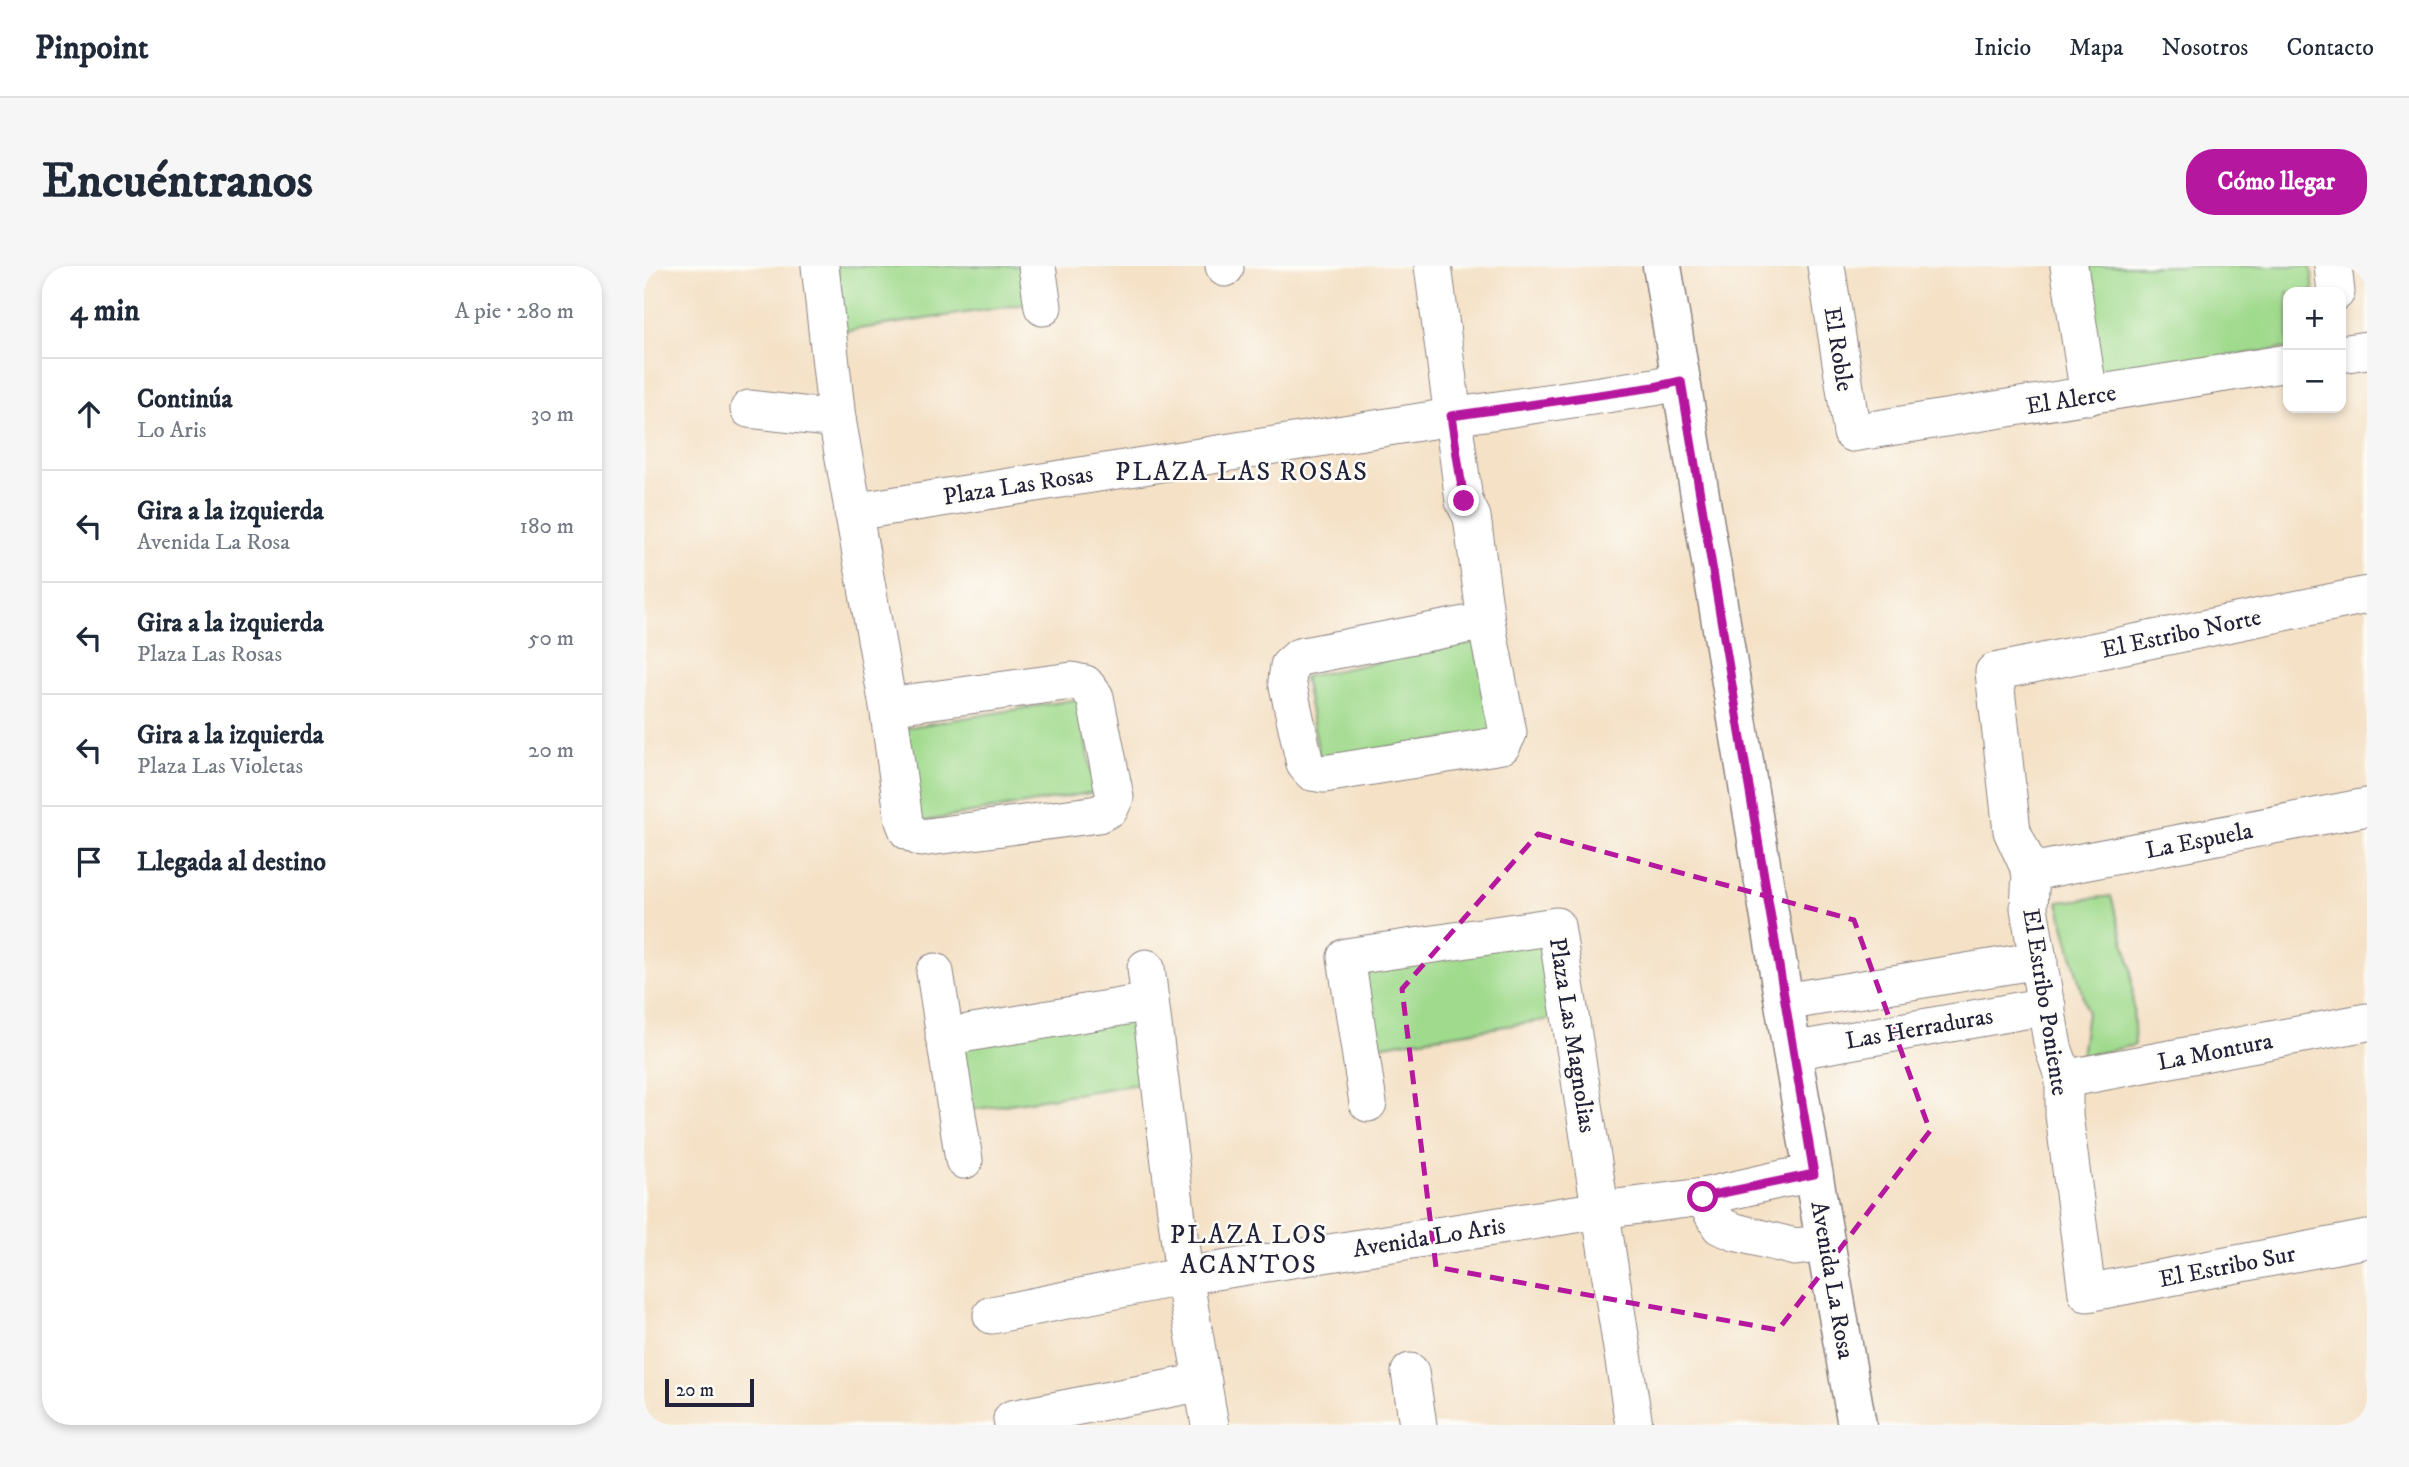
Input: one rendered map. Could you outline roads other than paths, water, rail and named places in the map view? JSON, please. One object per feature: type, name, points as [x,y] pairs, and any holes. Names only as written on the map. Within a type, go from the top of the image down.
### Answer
[{"type":"street","points":[[820,266],[837,419],[888,706],[904,821],[908,831],[921,838],[1098,814],[1110,808],[1115,797],[1095,697],[1086,684],[1072,681],[888,706]]},
{"type":"street","points":[[1037,266],[1043,307]]},
{"type":"street","points":[[1433,266],[1464,501],[1472,517],[1479,622],[1508,733],[1502,745],[1324,774],[1312,772],[1305,764],[1287,681],[1289,666],[1299,657],[1479,622]]},
{"type":"street","name":"Avenida La Rosa","points":[[1662,266],[1857,1425]]},
{"type":"street","name":"El Roble","points":[[1826,266],[1853,433]]},
{"type":"street","points":[[2069,266],[2089,396]]},
{"type":"street","points":[[2333,266],[2335,287]]},
{"type":"street","name":"El Alerce","points":[[1853,433],[2283,364]]},
{"type":"street","name":"Plaza Las Rosas","points":[[853,512],[1681,381]]},
{"type":"street","points":[[749,409],[837,419]]},
{"type":"street","name":"El Estribo Norte","points":[[1994,672],[2367,595]]},
{"type":"street","name":"El Estribo Poniente","points":[[1994,672],[2012,831],[2031,872],[2029,908],[2053,1047],[2064,1079],[2064,1115],[2087,1293]]},
{"type":"street","name":"La Espuela","points":[[2031,872],[2367,807]]},
{"type":"street","name":"Plaza Las Magnolias","points":[[1368,1103],[1346,957],[1556,926],[1601,1210]]},
{"type":"street","name":"Las Herraduras","points":[[1784,1002],[2039,960]]},
{"type":"street","points":[[935,972],[964,1160]]},
{"type":"street","points":[[944,1037],[1148,985],[1184,1276],[1210,1425]]},
{"type":"street","name":"Las Herraduras","points":[[1792,1051],[2047,1006]]},
{"type":"street","name":"La Montura","points":[[2064,1079],[2367,1022]]},
{"type":"street","name":"Avenida Lo Aris","points":[[992,1315],[1184,1276],[1601,1210],[1703,1197],[1814,1174]]},
{"type":"street","points":[[1703,1197],[1720,1226],[1735,1232],[1795,1247],[1826,1242]]},
{"type":"street","points":[[1601,1210],[1634,1425]]},
{"type":"street","name":"El Estribo Sur","points":[[2087,1293],[2367,1239]]},
{"type":"street","points":[[1410,1372],[1418,1425]]},
{"type":"street","points":[[1013,1425],[1012,1419],[1203,1382]]},
{"type":"district","name":"PLAZA LAS ROSAS","points":[[1242,471]]},
{"type":"district","name":"PLAZA LOS ACANTOS","points":[[1249,1249]]}]
